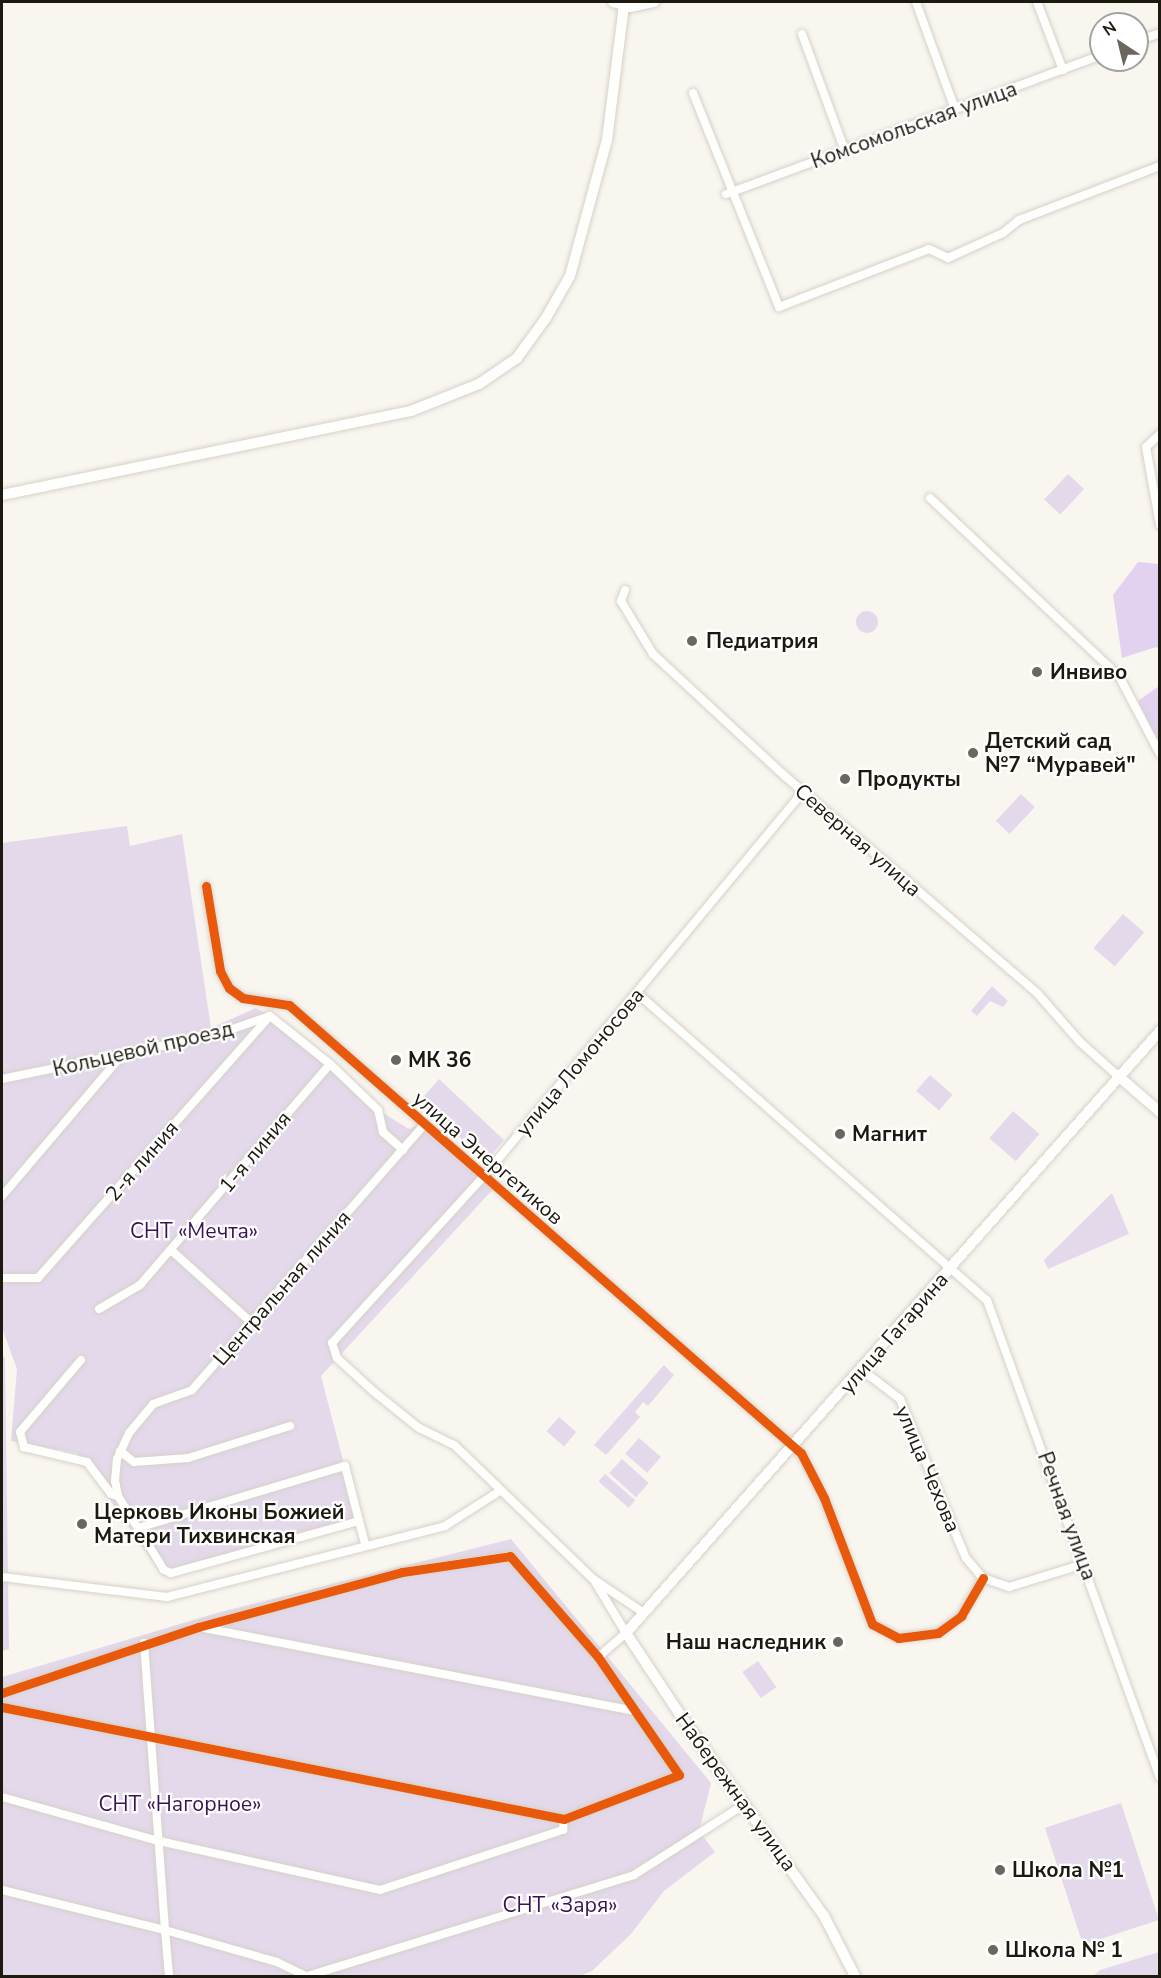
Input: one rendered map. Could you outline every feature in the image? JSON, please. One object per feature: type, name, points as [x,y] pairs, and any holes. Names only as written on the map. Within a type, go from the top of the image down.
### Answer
[{"type":"street","points":[[2,495],[411,411],[479,384],[517,358],[546,318],[570,276],[608,140],[619,4],[654,2]]},
{"type":"street","points":[[916,2],[955,109]]},
{"type":"street","points":[[1037,2],[1063,70]]},
{"type":"street","points":[[802,34],[845,151]]},
{"type":"street","name":"Комсомольская улица","points":[[726,194],[1089,60]]},
{"type":"street","points":[[693,93],[735,192],[779,307],[929,249],[948,258],[1003,233],[1019,220],[1160,166]]},
{"type":"street","points":[[1160,434],[1146,447],[1160,525]]},
{"type":"street","points":[[930,498],[1119,676],[1160,754]]},
{"type":"street","name":"Северная улица","points":[[625,590],[621,601],[653,654],[803,792],[1037,993],[1080,1042],[1117,1075]]},
{"type":"street","name":"улица Ломоносова","points":[[500,1491],[453,1445],[419,1428],[332,1351],[338,1336],[483,1176],[638,993],[803,792]]},
{"type":"street","name":"улица Энергетиков","points":[[206,886],[220,971],[229,988],[243,998],[289,1005],[423,1126],[801,1453],[824,1498],[872,1624],[898,1638],[938,1633],[961,1616],[983,1578]]},
{"type":"street","name":"Речная улица","points":[[638,993],[952,1267],[990,1304],[1160,1778]]},
{"type":"street","points":[[270,1016],[330,1064],[378,1110],[383,1132],[403,1150]]},
{"type":"street","name":"Кольцевой проезд","points":[[2,1079],[215,1035],[270,1016]]},
{"type":"street","name":"2-я линия","points":[[2,1278],[38,1278],[270,1016]]},
{"type":"street","name":"улица Гагарина","points":[[626,1632],[952,1267],[1117,1075],[1160,1031]]},
{"type":"street","points":[[2,1196],[121,1056]]},
{"type":"street","name":"1-я линия","points":[[99,1309],[141,1285],[330,1064]]},
{"type":"street","points":[[1117,1075],[1160,1112]]},
{"type":"street","name":"Центральная линия","points":[[118,1496],[115,1481],[120,1451],[129,1433],[153,1404],[192,1390],[423,1126]]},
{"type":"street","points":[[172,1251],[252,1323]]},
{"type":"street","points":[[81,1360],[20,1432],[24,1447],[87,1462],[111,1494],[118,1496],[164,1570],[171,1573],[359,1521]]},
{"type":"street","name":"улица Чехова","points":[[861,1370],[900,1399],[966,1558],[983,1578]]},
{"type":"street","points":[[120,1451],[134,1462],[188,1458],[290,1426]]},
{"type":"street","points":[[138,1528],[345,1466],[365,1544]]},
{"type":"street","points":[[2,1577],[21,1577],[167,1597],[453,1523],[500,1491]]},
{"type":"street","name":"Набережная улица","points":[[500,1491],[593,1579],[625,1598],[644,1613]]},
{"type":"street","points":[[2,1693],[198,1626],[402,1572],[510,1556],[598,1657],[679,1775],[564,1819],[2,1707]]},
{"type":"street","points":[[983,1578],[1009,1587],[1084,1564]]},
{"type":"street","name":"Набережная улица","points":[[593,1579],[611,1611],[824,1916],[855,1977]]},
{"type":"street","points":[[611,1611],[615,1601],[625,1598]]},
{"type":"street","points":[[198,1626],[635,1712]]},
{"type":"street","points":[[598,1657],[626,1632]]},
{"type":"street","points":[[144,1643],[169,1977]]},
{"type":"street","points":[[2,1797],[159,1841],[380,1890],[563,1830],[564,1819]]},
{"type":"street","points":[[2,1890],[165,1930],[276,1962],[307,1977],[634,1875],[745,1804]]},
{"type":"green space","points":[[1068,474],[1084,489],[1060,515],[1044,500]]},
{"type":"green space","points":[[867,611],[875,614],[878,622],[875,630],[867,633],[859,630],[856,622],[859,614]]},
{"type":"green space","points":[[1021,794],[1035,807],[1010,834],[996,821]]},
{"type":"green space","name":"СНТ «Мечта»","points":[[127,826],[130,846],[182,834],[211,1028],[256,1008],[270,1016],[378,1110],[409,1129],[423,1122],[495,1187],[321,1376],[360,1525],[163,1576],[77,1453],[11,1441],[17,1369],[2,1328],[2,843]]},
{"type":"green space","points":[[1123,914],[1144,932],[1115,966],[1093,948]]},
{"type":"green space","points":[[992,986],[1008,1001],[1003,1007],[990,1001],[977,1016],[971,1011]]},
{"type":"green space","points":[[930,1075],[953,1095],[939,1111],[916,1091]]},
{"type":"green space","points":[[439,1079],[504,1140],[487,1160],[418,1103]]},
{"type":"green space","points":[[1013,1111],[1039,1134],[1016,1161],[989,1138]]},
{"type":"green space","points":[[1112,1193],[1129,1234],[1048,1269],[1044,1260]]},
{"type":"green space","points":[[2,1353],[5,1359],[9,1649],[2,1651]]},
{"type":"green space","points":[[664,1365],[674,1375],[648,1406],[643,1402],[635,1412],[640,1417],[606,1455],[594,1445]]},
{"type":"green space","points":[[559,1417],[576,1432],[564,1446],[547,1431]]},
{"type":"green space","points":[[639,1438],[661,1457],[647,1473],[625,1454]]},
{"type":"green space","points":[[622,1459],[649,1483],[636,1497],[609,1473]]},
{"type":"green space","points":[[605,1474],[635,1500],[629,1508],[598,1482]]},
{"type":"green space","name":"СНТ «Нагорное»","points":[[511,1539],[711,1783],[699,1831],[715,1852],[664,1891],[631,1934],[592,1971],[580,1976],[2,1976],[2,1677],[217,1613]]},
{"type":"green space","points":[[758,1661],[776,1687],[761,1698],[742,1672]]},
{"type":"green space","points":[[1121,1803],[1159,1920],[1083,1945],[1045,1828]]},
{"type":"green space","points":[[1159,1952],[1159,1976],[1093,1976],[1100,1970]]},
{"type":"shaded area","points":[[1138,562],[1159,564],[1159,650],[1156,647],[1122,658],[1113,595]]},
{"type":"shaded area","points":[[1159,686],[1159,746],[1138,701]]},
{"type":"cycle path","points":[[206,886],[220,971],[229,988],[243,998],[289,1005],[801,1453],[824,1498],[872,1624],[898,1638],[938,1633],[961,1616],[983,1578]]},
{"type":"cycle path","points":[[2,1693],[198,1627],[402,1572],[510,1556],[598,1657],[679,1775],[564,1819],[2,1707]]},
{"type":"place","name":"Педиатрия","points":[[692,641]]},
{"type":"place","name":"Инвиво","points":[[1037,672]]},
{"type":"place","name":"Детский сад №7 “Муравей\"","points":[[973,753]]},
{"type":"place","name":"Продукты","points":[[845,779]]},
{"type":"place","name":"МК 36","points":[[396,1060]]},
{"type":"place","name":"Магнит","points":[[840,1134]]},
{"type":"place","name":"Церковь Иконы Божией Матери Тихвинская","points":[[82,1524]]},
{"type":"place","name":"Наш наследник","points":[[838,1642]]},
{"type":"place","name":"Школа №1","points":[[1000,1870]]},
{"type":"place","name":"Школа № 1","points":[[993,1950]]},
{"type":"park label","name":"СНТ «Заря»","points":[[560,1905]]}]
